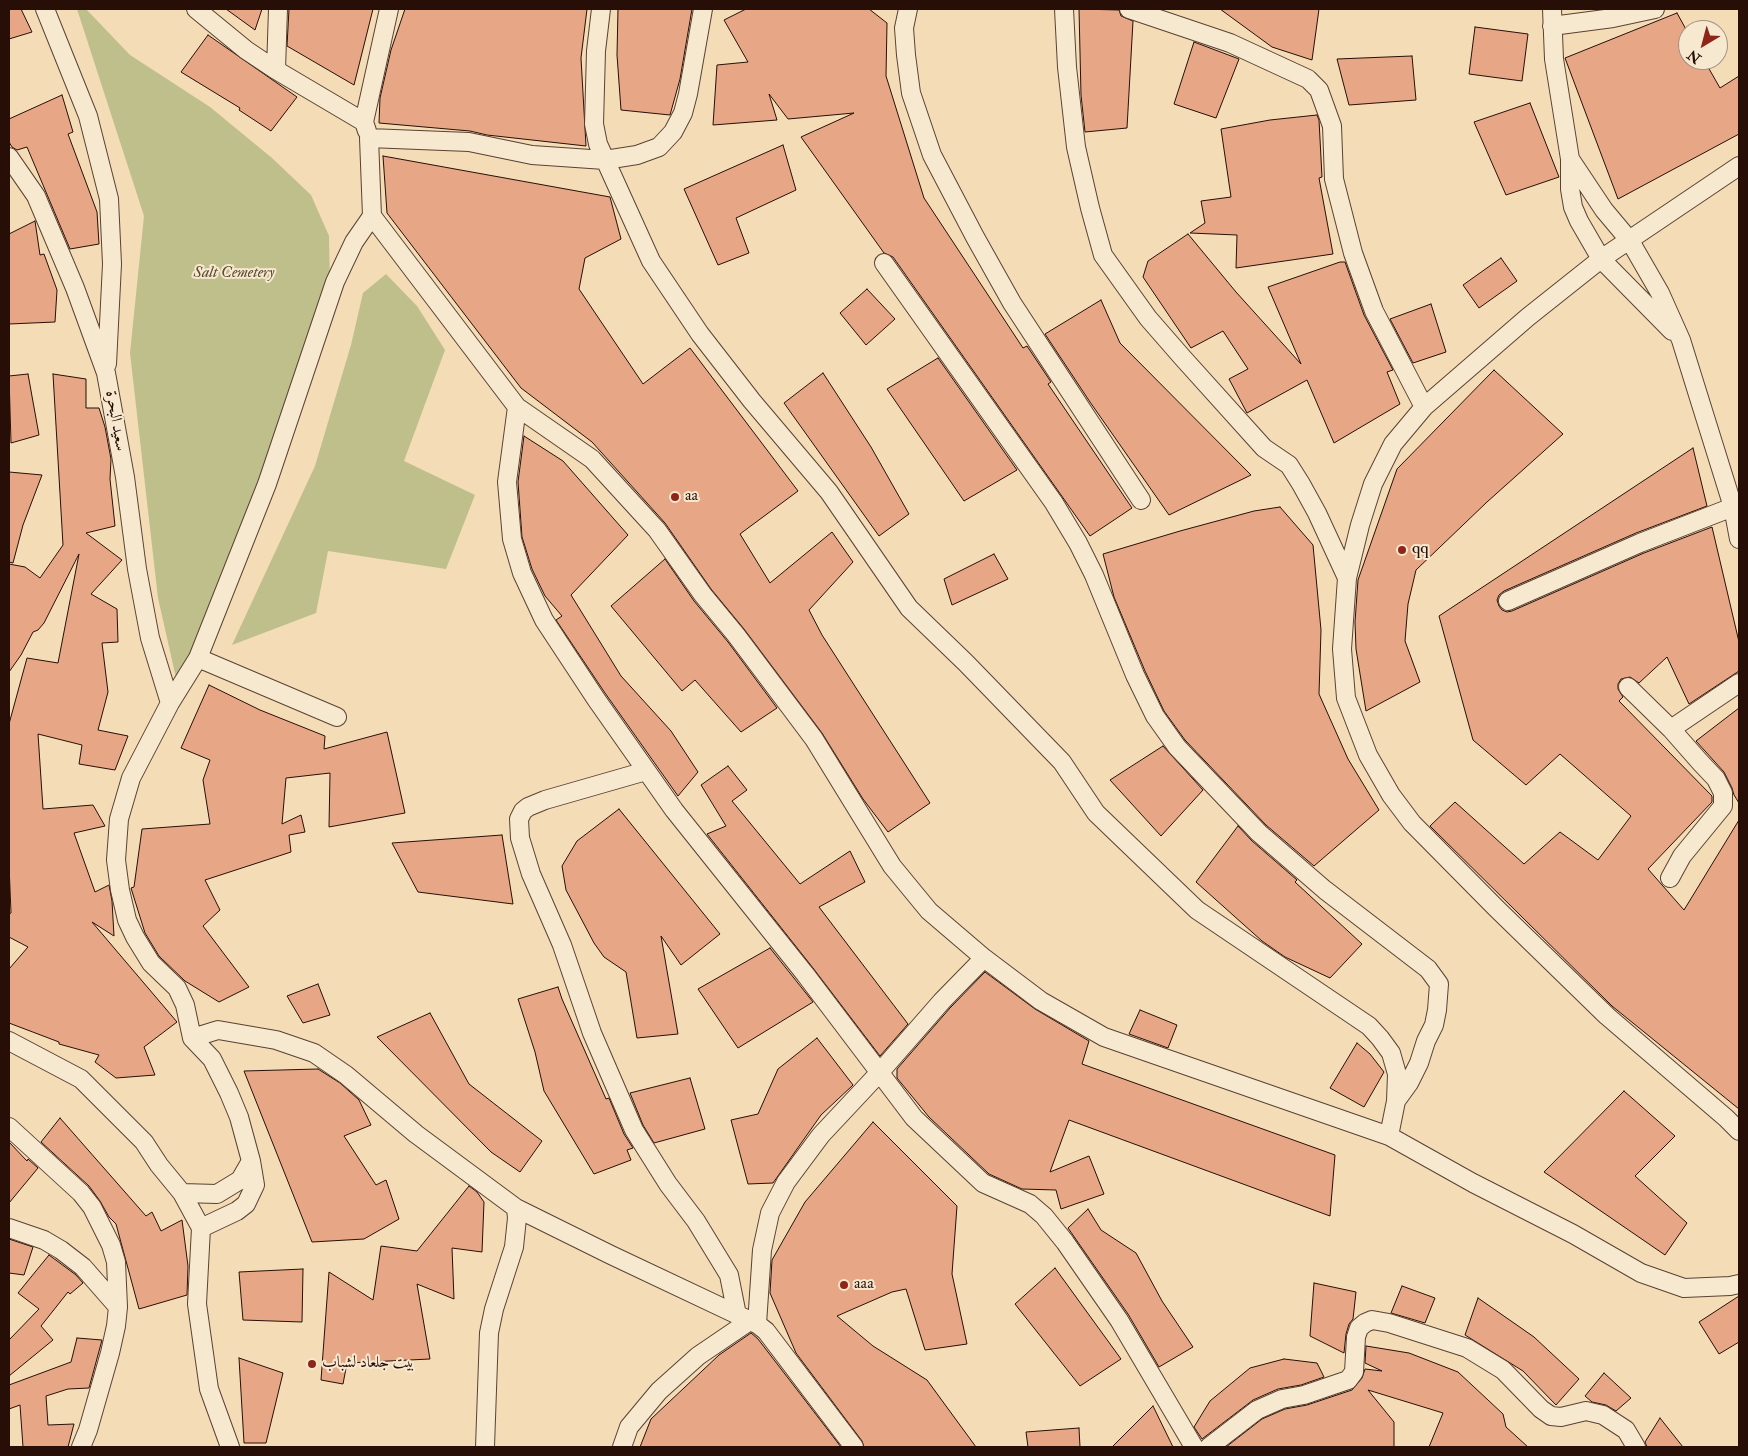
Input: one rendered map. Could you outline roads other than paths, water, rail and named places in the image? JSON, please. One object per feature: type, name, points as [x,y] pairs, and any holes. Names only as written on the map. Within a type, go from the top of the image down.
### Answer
[{"type":"street","points":[[45,9],[88,116],[109,199],[112,264],[106,374]]},
{"type":"street","points":[[196,9],[246,50],[366,130],[469,142],[532,154],[605,160],[637,155],[659,147],[674,132],[683,113],[688,94],[703,9]]},
{"type":"street","points":[[276,70],[278,9]]},
{"type":"street","points":[[389,9],[366,130],[372,216],[517,407],[592,459],[657,530],[814,739],[892,866],[929,911],[984,958],[1041,1000],[1104,1037],[1389,1136],[1473,1183],[1573,1234],[1640,1273],[1684,1288],[1739,1284]]},
{"type":"street","points":[[601,9],[596,51],[594,124],[598,144],[651,261],[694,326],[752,401],[828,492],[909,608],[966,663],[1062,762],[1096,813],[1197,910],[1369,1026],[1391,1052],[1397,1074],[1396,1101],[1389,1136]]},
{"type":"street","points":[[908,9],[904,28],[912,93],[932,155],[1012,303],[1141,500]]},
{"type":"street","points":[[1064,9],[1067,67],[1076,147],[1090,208],[1104,255],[1148,318],[1182,357],[1264,448],[1289,465],[1317,512],[1347,578]]},
{"type":"street","points":[[1129,9],[1230,42],[1308,78],[1319,90],[1332,126],[1334,178],[1353,253],[1374,311],[1424,407]]},
{"type":"street","points":[[1655,9],[1613,18],[1552,17],[1554,59],[1570,159],[1570,189],[1573,207],[1579,221],[1601,260],[1681,340]]},
{"type":"street","name":"سعيد البحرة","points":[[9,157],[36,196],[75,288],[106,374],[125,477],[136,568],[150,638],[170,703]]},
{"type":"street","points":[[1570,159],[1604,210],[1630,241],[1660,293],[1681,340],[1733,507],[1739,539]]},
{"type":"street","points":[[1739,166],[1601,260],[1528,317],[1424,407],[1393,444],[1373,484],[1360,524],[1347,578],[1342,649],[1346,698],[1368,755],[1391,795],[1412,823],[1607,1016],[1739,1131]]},
{"type":"street","points":[[201,1228],[237,1211],[246,1204],[254,1185],[250,1160],[229,1093],[212,1059],[192,1038],[184,1005],[177,988],[152,963],[135,938],[127,920],[116,860],[119,819],[131,778],[170,703],[198,658],[267,484],[335,282],[354,242],[372,216]]},
{"type":"street","points":[[884,264],[1054,502],[1078,543],[1094,576],[1134,675],[1155,716],[1177,747],[1259,833],[1325,890],[1428,969],[1440,984],[1434,1025],[1409,1083],[1396,1101]]},
{"type":"street","points":[[517,407],[507,482],[512,539],[522,573],[544,620],[596,699],[674,810],[805,974],[914,1118],[976,1178],[1030,1204],[1049,1222],[1065,1242],[1119,1320],[1194,1447]]},
{"type":"street","points":[[1508,601],[1640,543],[1733,507]]},
{"type":"street","points":[[198,658],[337,717]]},
{"type":"street","points":[[1670,729],[1739,683]]},
{"type":"street","points":[[1628,687],[1716,779],[1723,793],[1723,806],[1682,856],[1670,878]]},
{"type":"street","points":[[646,771],[545,800],[528,807],[523,811],[519,819],[520,838],[531,874],[562,945],[592,1033],[634,1130],[668,1184],[696,1221],[729,1275],[748,1320]]},
{"type":"street","points":[[622,1447],[630,1427],[659,1391],[698,1356],[748,1320],[770,1213],[786,1182],[822,1135],[942,1001],[984,958]]},
{"type":"street","points":[[192,1038],[218,1030],[228,1031],[276,1040],[314,1053],[346,1075],[416,1134],[516,1208],[748,1320],[766,1331],[854,1447]]},
{"type":"street","points":[[9,1041],[81,1079],[144,1142],[159,1165],[182,1193],[201,1228],[197,1304],[207,1376],[230,1447]]},
{"type":"street","points":[[9,1127],[81,1193],[92,1207],[111,1245],[116,1262],[118,1306],[110,1353],[88,1430],[81,1447]]},
{"type":"street","points":[[182,1193],[217,1194],[240,1180],[250,1160]]},
{"type":"street","points":[[485,1447],[489,1333],[494,1309],[514,1247],[517,1218],[516,1208]]},
{"type":"street","points":[[9,1228],[44,1240],[61,1250],[83,1267],[118,1306]]},
{"type":"street","points":[[1209,1447],[1257,1410],[1282,1398],[1304,1395],[1348,1380],[1354,1372],[1356,1337],[1359,1328],[1372,1320],[1388,1323],[1467,1348],[1503,1370],[1541,1409],[1551,1416],[1561,1417],[1586,1411],[1603,1415],[1626,1430],[1636,1447]]},
{"type":"place","name":"aa","points":[[675,497]]},
{"type":"place","name":"qq","points":[[1402,550]]},
{"type":"place","name":"aaa","points":[[844,1285]]},
{"type":"place","name":"بيت جلعاد لشباب","points":[[312,1364]]},
{"type":"park label","name":"Salt Cemetery","points":[[234,274]]}]
